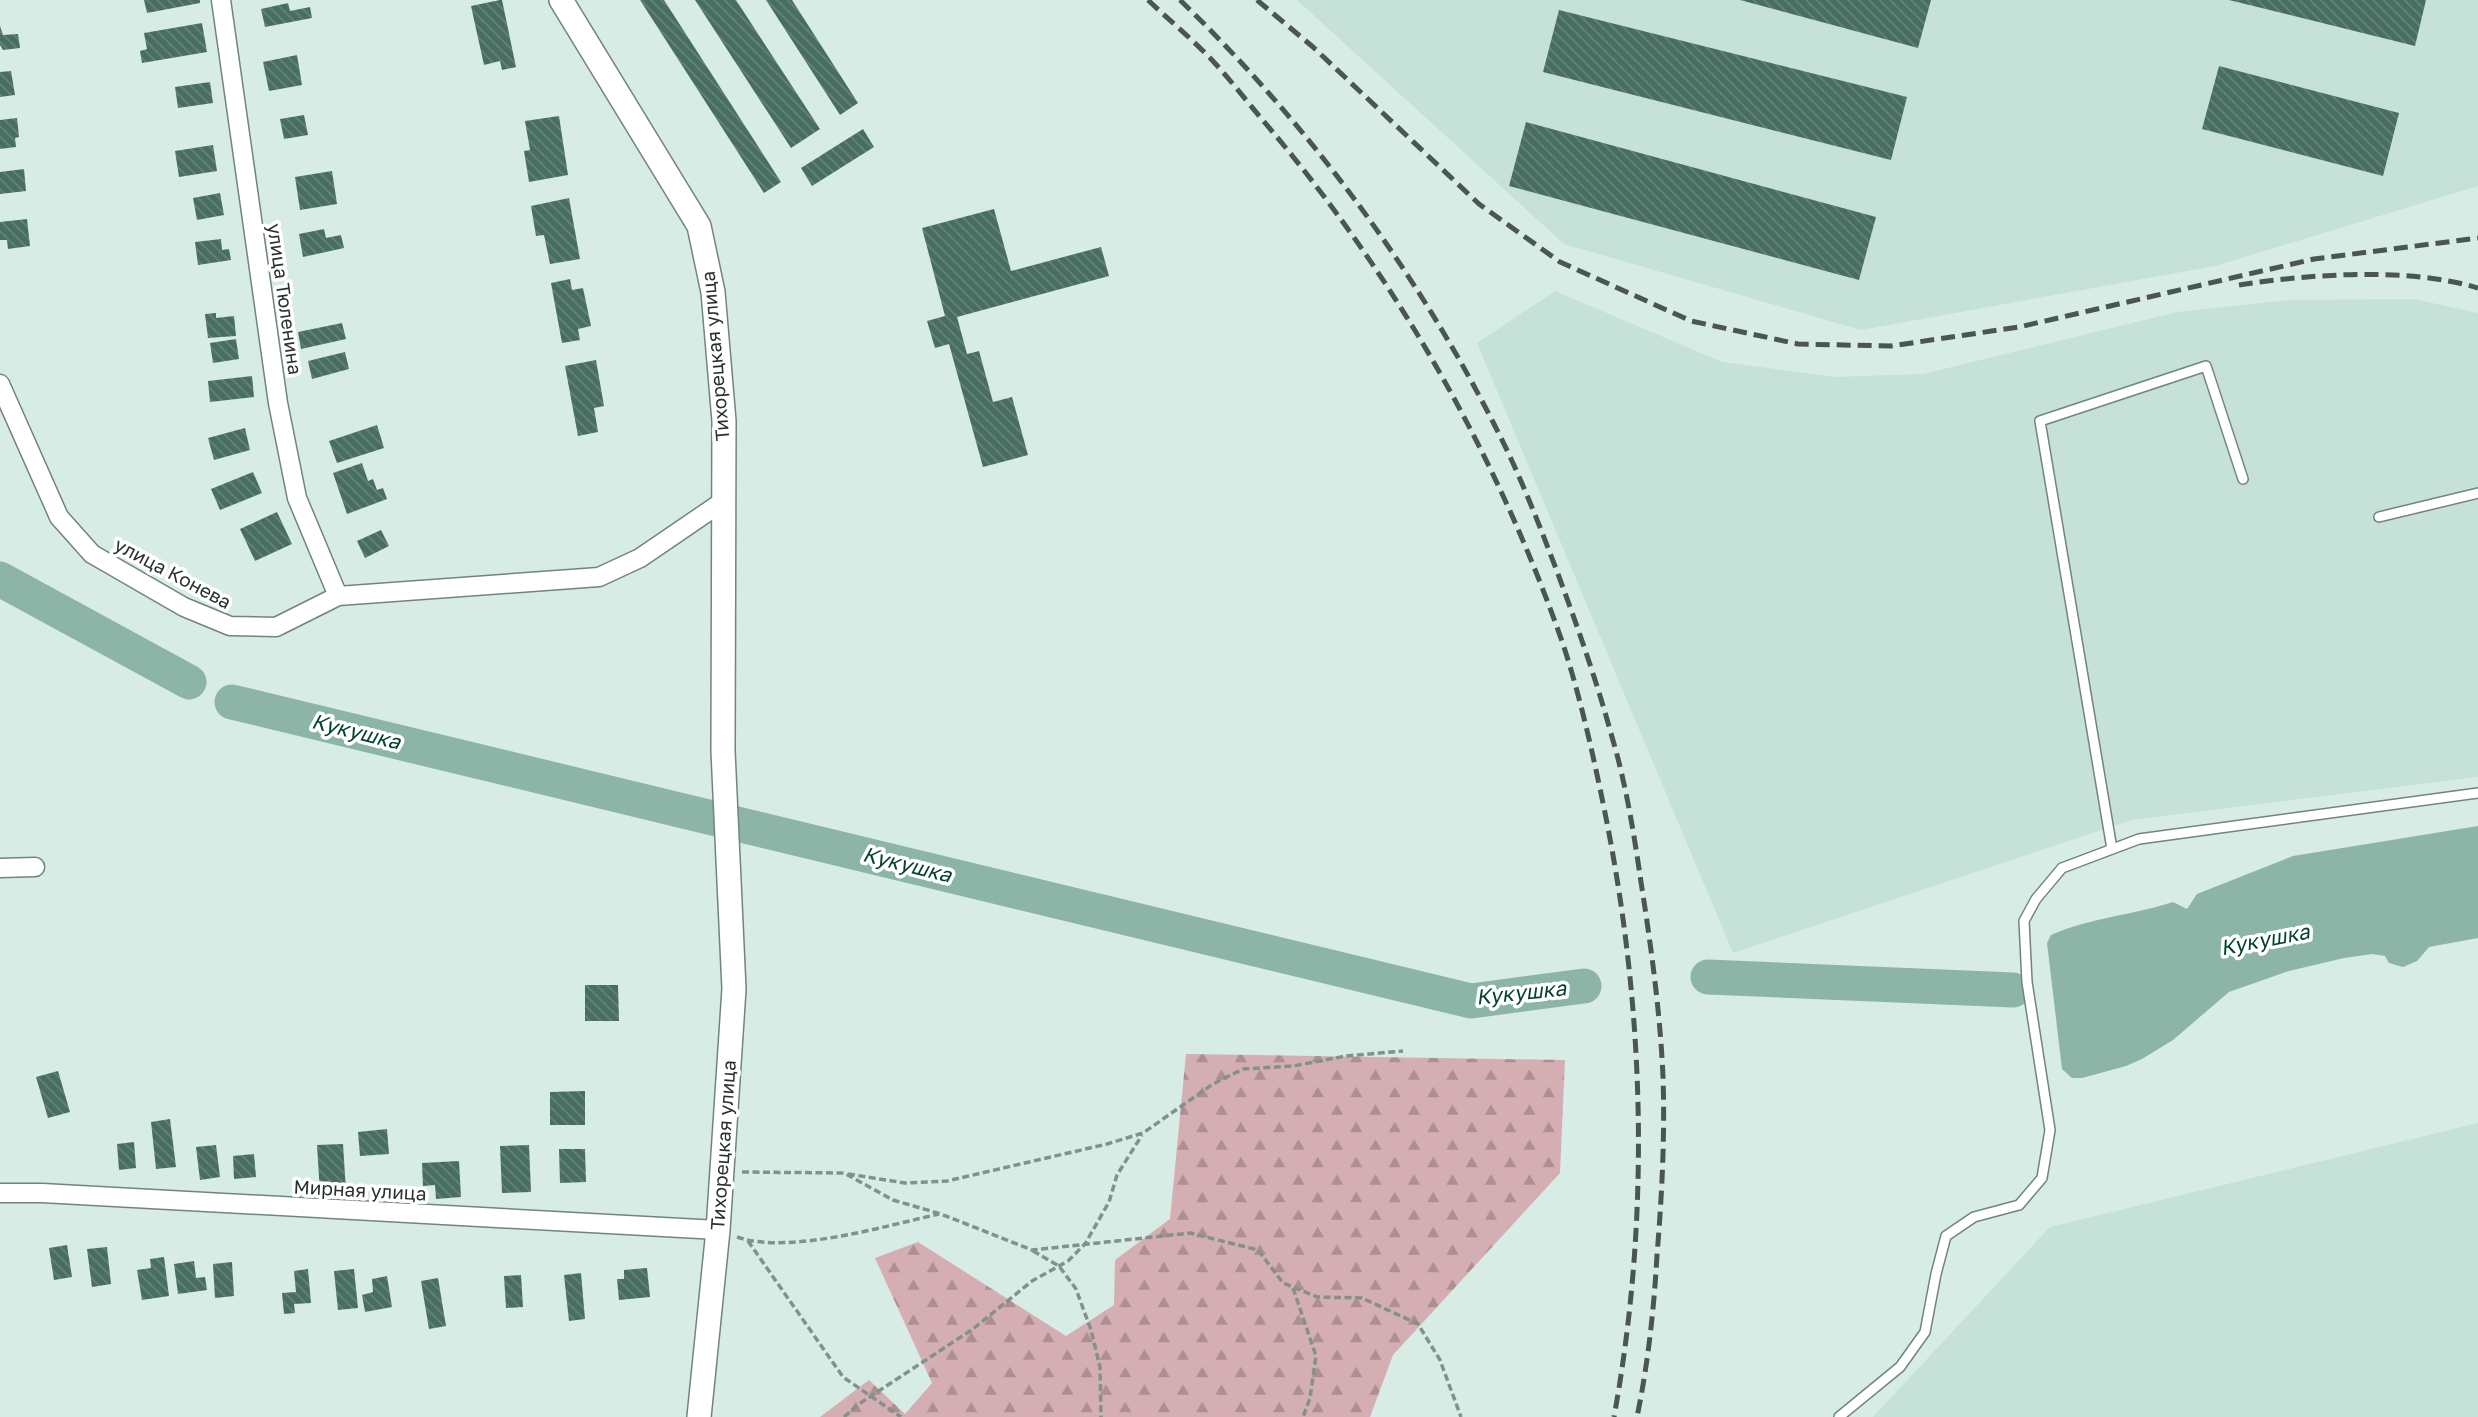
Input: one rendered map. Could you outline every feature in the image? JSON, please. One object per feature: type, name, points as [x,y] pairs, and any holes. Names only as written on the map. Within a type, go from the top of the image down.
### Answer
[{"type":"street","name":"улица Тюленина","points":[[221,0],[284,430],[297,498],[338,596]]},
{"type":"street","name":"Тихорецкая улица","points":[[561,0],[699,226],[713,292],[724,421],[723,751],[734,989],[718,1230],[699,1417]]},
{"type":"street","name":"улица Конева","points":[[0,384],[59,517],[92,554],[184,607],[230,626],[276,627],[338,596]]},
{"type":"street","points":[[338,596],[599,577],[640,558],[725,500]]},
{"type":"street","points":[[0,868],[35,867]]},
{"type":"street","name":"Мирная улица","points":[[0,1193],[42,1193],[718,1230]]},
{"type":"lane","points":[[2112,849],[2040,421],[2206,366],[2243,479]]},
{"type":"lane","points":[[2379,517],[2478,493]]},
{"type":"lane","points":[[1839,1417],[1900,1367],[1925,1332],[1946,1236],[1974,1217],[2019,1205],[2042,1178],[2050,1130],[2027,982],[2024,920],[2036,899],[2062,868],[2139,839],[2478,793]]},
{"type":"path","points":[[722,1172],[844,1173],[905,1183],[947,1181],[1107,1144],[1143,1133],[1213,1084],[1243,1069],[1293,1066],[1346,1056],[1403,1051]]},
{"type":"path","points":[[844,1417],[871,1396],[973,1329],[1032,1281],[1068,1261],[1085,1244],[1109,1202],[1117,1175],[1143,1133]]},
{"type":"path","points":[[844,1173],[893,1200],[941,1214],[1032,1250],[1059,1266],[1076,1289],[1091,1330],[1100,1367],[1101,1417]]},
{"type":"path","points":[[718,1230],[748,1241],[783,1244],[858,1232],[941,1214]]},
{"type":"path","points":[[1032,1250],[1190,1233],[1258,1250],[1283,1283],[1317,1297],[1362,1298],[1418,1324],[1440,1360],[1461,1417]]},
{"type":"path","points":[[748,1241],[843,1377],[901,1417]]},
{"type":"path","points":[[1292,1287],[1316,1356],[1310,1398],[1303,1417]]},
{"type":"shaded area","points":[[1297,0],[2478,0],[2478,186],[2215,266],[1861,330],[1564,244]]},
{"type":"shaded area","points":[[1555,291],[1722,362],[1835,377],[1923,374],[2177,312],[2290,300],[2414,299],[2478,313],[2478,777],[2131,820],[1733,953],[1477,343]]},
{"type":"shaded area","points":[[2478,1123],[2478,1417],[1873,1417],[2050,1227]]},
{"type":"green space","points":[[1186,1054],[1565,1060],[1560,1173],[1393,1355],[1370,1417],[820,1417],[869,1380],[905,1414],[932,1383],[875,1258],[918,1242],[1066,1336],[1114,1305],[1115,1260],[1170,1219]]},
{"type":"water","points":[[2478,826],[2478,938],[2429,947],[2417,961],[2403,967],[2389,963],[2385,956],[2372,954],[2289,971],[2229,992],[2173,1040],[2126,1066],[2082,1078],[2072,1078],[2062,1069],[2047,943],[2051,935],[2173,902],[2187,909],[2197,894],[2293,856]]},
{"type":"building","points":[[144,0],[200,0],[200,3],[147,13]]},
{"type":"building","points":[[502,0],[516,67],[502,70],[500,61],[484,65],[471,6]]},
{"type":"building","points":[[640,0],[664,0],[781,182],[764,193]]},
{"type":"building","points":[[695,0],[736,0],[820,129],[791,148]]},
{"type":"building","points":[[766,0],[792,0],[858,103],[840,115]]},
{"type":"building","points":[[1740,0],[1931,0],[1918,48]]},
{"type":"building","points":[[2229,0],[2426,0],[2415,46]]},
{"type":"building","points":[[288,3],[290,11],[310,7],[312,18],[265,27],[261,9]]},
{"type":"building","points":[[1559,10],[1907,97],[1891,160],[1543,72]]},
{"type":"building","points":[[202,23],[207,52],[142,63],[140,51],[147,49],[144,33]]},
{"type":"building","points":[[0,26],[3,35],[18,34],[20,48],[3,50],[0,45]]},
{"type":"building","points":[[297,55],[302,85],[269,91],[263,62]]},
{"type":"building","points":[[2219,66],[2399,113],[2383,176],[2202,129]]},
{"type":"building","points":[[11,71],[15,95],[0,97],[0,72]]},
{"type":"building","points":[[210,82],[213,103],[178,108],[175,87]]},
{"type":"building","points":[[304,115],[308,135],[284,139],[280,119]]},
{"type":"building","points":[[559,116],[568,175],[529,182],[524,151],[530,150],[525,121]]},
{"type":"building","points":[[17,118],[19,137],[15,138],[16,147],[0,149],[0,120]]},
{"type":"building","points":[[1526,122],[1876,217],[1859,280],[1509,186]]},
{"type":"building","points":[[863,129],[874,147],[812,186],[801,168]]},
{"type":"building","points":[[213,145],[217,171],[179,177],[175,151]]},
{"type":"building","points":[[24,169],[26,191],[0,194],[0,172]]},
{"type":"building","points":[[332,171],[337,204],[300,210],[295,177]]},
{"type":"building","points":[[220,193],[224,215],[197,220],[193,198]]},
{"type":"building","points":[[569,198],[580,259],[550,264],[544,235],[536,236],[531,206]]},
{"type":"building","points":[[994,209],[1011,271],[1101,247],[1109,276],[957,317],[967,354],[979,351],[993,402],[1012,397],[1028,455],[983,467],[949,344],[935,348],[927,321],[945,316],[922,228]]},
{"type":"building","points":[[27,219],[30,246],[8,249],[7,240],[0,240],[0,222]]},
{"type":"building","points":[[324,229],[326,238],[341,235],[344,248],[303,257],[299,234]]},
{"type":"building","points":[[221,239],[222,250],[229,249],[231,260],[198,265],[195,242]]},
{"type":"building","points":[[570,279],[572,290],[583,288],[591,326],[578,329],[580,340],[562,343],[551,283]]},
{"type":"building","points":[[216,313],[216,318],[234,316],[236,336],[208,338],[205,314]]},
{"type":"building","points":[[342,323],[346,339],[301,349],[298,332]]},
{"type":"building","points":[[236,339],[239,359],[213,363],[210,343]]},
{"type":"building","points":[[345,352],[349,369],[312,379],[308,361]]},
{"type":"building","points":[[596,360],[604,406],[594,408],[598,432],[578,436],[565,366]]},
{"type":"building","points":[[252,376],[254,397],[210,402],[208,381]]},
{"type":"building","points":[[377,425],[384,448],[337,463],[329,441]]},
{"type":"building","points":[[245,428],[250,450],[214,460],[208,438]]},
{"type":"building","points":[[362,463],[368,481],[373,479],[377,490],[383,488],[387,499],[347,514],[333,473]]},
{"type":"building","points":[[253,472],[262,493],[220,510],[211,489]]},
{"type":"building","points":[[277,512],[292,544],[255,561],[240,529]]},
{"type":"building","points":[[381,530],[389,546],[365,558],[357,541]]},
{"type":"building","points":[[585,985],[618,985],[619,1021],[585,1021]]},
{"type":"building","points":[[58,1071],[70,1112],[48,1118],[36,1077]]},
{"type":"building","points":[[585,1091],[585,1125],[550,1125],[550,1092]]},
{"type":"building","points":[[170,1119],[176,1167],[156,1169],[151,1122]]},
{"type":"building","points":[[387,1129],[389,1154],[360,1156],[358,1132]]},
{"type":"building","points":[[134,1142],[136,1168],[119,1170],[117,1144]]},
{"type":"building","points":[[343,1144],[346,1191],[320,1193],[317,1145]]},
{"type":"building","points":[[216,1145],[220,1177],[200,1180],[196,1147]]},
{"type":"building","points":[[529,1145],[531,1192],[502,1193],[500,1146]]},
{"type":"building","points":[[559,1149],[585,1149],[586,1182],[560,1183]]},
{"type":"building","points":[[254,1154],[256,1177],[234,1179],[233,1156]]},
{"type":"building","points":[[459,1161],[461,1197],[436,1199],[435,1185],[423,1186],[422,1163]]},
{"type":"building","points":[[67,1245],[72,1277],[54,1280],[49,1248]]},
{"type":"building","points":[[107,1247],[111,1284],[92,1287],[87,1249]]},
{"type":"building","points":[[164,1257],[169,1296],[142,1300],[137,1270],[151,1268],[150,1259]]},
{"type":"building","points":[[194,1261],[196,1278],[205,1277],[207,1290],[178,1294],[174,1264]]},
{"type":"building","points":[[232,1262],[234,1296],[215,1298],[213,1264]]},
{"type":"building","points":[[647,1268],[650,1297],[619,1300],[617,1279],[624,1279],[624,1270]]},
{"type":"building","points":[[308,1269],[311,1303],[294,1304],[295,1313],[284,1314],[282,1293],[296,1292],[294,1271]]},
{"type":"building","points":[[354,1269],[358,1308],[338,1310],[334,1271]]},
{"type":"building","points":[[581,1273],[585,1319],[569,1321],[564,1275]]},
{"type":"building","points":[[521,1275],[523,1307],[506,1308],[504,1276]]},
{"type":"building","points":[[387,1276],[392,1307],[365,1312],[362,1295],[373,1292],[372,1279]]},
{"type":"building","points":[[438,1278],[446,1326],[429,1329],[421,1281]]},
{"type":"waterway","name":"Кукушка","points":[[0,579],[189,682]]},
{"type":"waterway","name":"Кукушка","points":[[232,702],[1471,1001],[1584,986]]},
{"type":"waterway","name":"Кукушка","points":[[1708,977],[2013,990]]},
{"type":"railway","points":[[1148,0],[1211,59],[1266,124],[1358,243],[1400,306],[1438,370],[1507,505],[1563,644],[1575,683],[1603,803],[1628,956],[1635,1033],[1638,1187],[1634,1264],[1614,1417]]},
{"type":"railway","points":[[1180,0],[1271,96],[1314,146],[1393,253],[1429,309],[1463,366],[1512,461],[1558,574],[1594,675],[1617,755],[1632,827],[1652,954],[1662,1052],[1664,1120],[1660,1210],[1650,1336],[1637,1417]]},
{"type":"railway","points":[[1257,0],[1313,47],[1479,204],[1560,262],[1691,321],[1798,344],[1891,346],[2019,327],[2314,259],[2478,238]]},
{"type":"railway","points":[[2239,285],[2297,278],[2391,275],[2451,281],[2478,288]]}]
